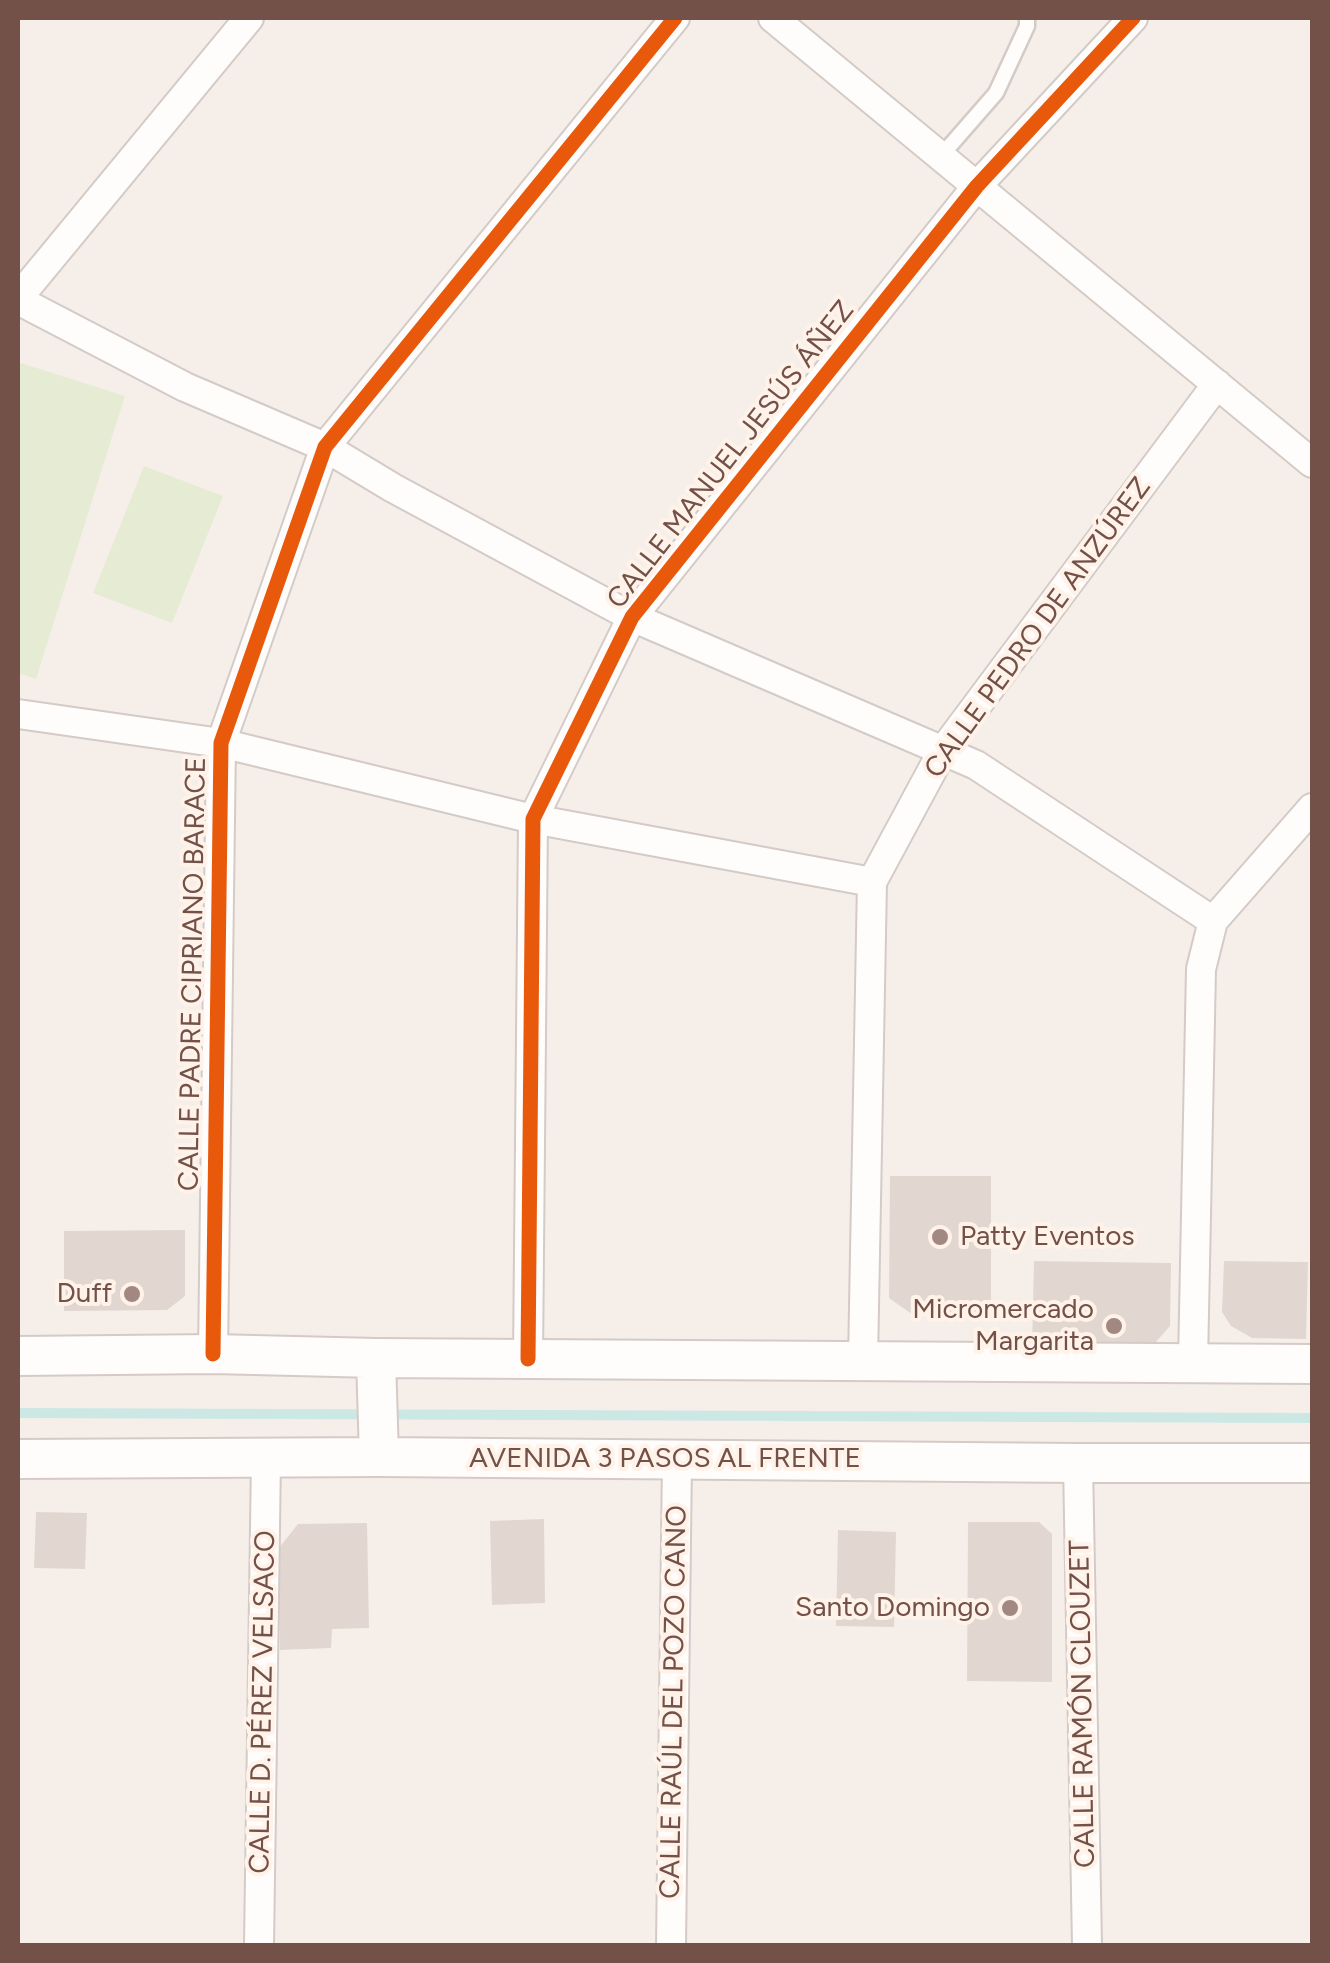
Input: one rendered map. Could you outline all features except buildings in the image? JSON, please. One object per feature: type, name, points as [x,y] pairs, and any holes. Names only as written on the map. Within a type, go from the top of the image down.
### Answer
[{"type":"main road","points":[[18,1356],[213,1354],[376,1372],[528,1358],[1312,1364]]},
{"type":"main road","points":[[376,1372],[378,1446]]},
{"type":"main road","name":"AVENIDA 3 PASOS AL FRENTE","points":[[18,1459],[266,1458],[378,1446],[676,1460],[1312,1463]]},
{"type":"street","points":[[249,18],[18,299],[185,387],[325,447],[632,617],[976,765],[1213,920]]},
{"type":"street","name":"CALLE PADRE CIPRIANO BARACE","points":[[213,1354],[221,743],[325,447],[675,18]]},
{"type":"street","points":[[774,18],[1312,463]]},
{"type":"street","name":"CALLE MANUEL JESÚS ÁÑEZ","points":[[528,1358],[533,819],[632,617],[977,186],[1132,18]]},
{"type":"street","name":"CALLE PEDRO DE ANZÚREZ","points":[[863,1360],[872,882],[942,752],[1217,384]]},
{"type":"street","points":[[18,714],[221,743],[533,819],[872,882]]},
{"type":"street","points":[[1193,1362],[1202,969],[1213,920],[1312,808]]},
{"type":"street","name":"CALLE D. PÉREZ VELSACO","points":[[259,1946],[266,1458]]},
{"type":"street","name":"CALLE RAÚL DEL POZO CANO","points":[[672,1946],[676,1460]]},
{"type":"street","name":"CALLE RAMÓN CLOUZET","points":[[1078,1463],[1087,1946]]},
{"type":"lane","points":[[941,156],[996,93],[1027,18]]},
{"type":"green space","points":[[18,362],[125,396],[36,679],[18,673]]},
{"type":"green space","points":[[144,466],[223,496],[172,623],[93,593]]},
{"type":"waterway","points":[[18,1413],[1312,1418]]},
{"type":"cycle path","points":[[213,1354],[221,743],[325,447],[675,18]]},
{"type":"cycle path","points":[[528,1359],[533,819],[632,617],[977,186],[1133,18]]},
{"type":"place","name":"Patty Eventos","points":[[940,1237]]},
{"type":"place","name":"Duff","points":[[132,1294]]},
{"type":"place","name":"Micromercado Margarita","points":[[1114,1326]]},
{"type":"place","name":"Santo Domingo","points":[[1010,1608]]}]
